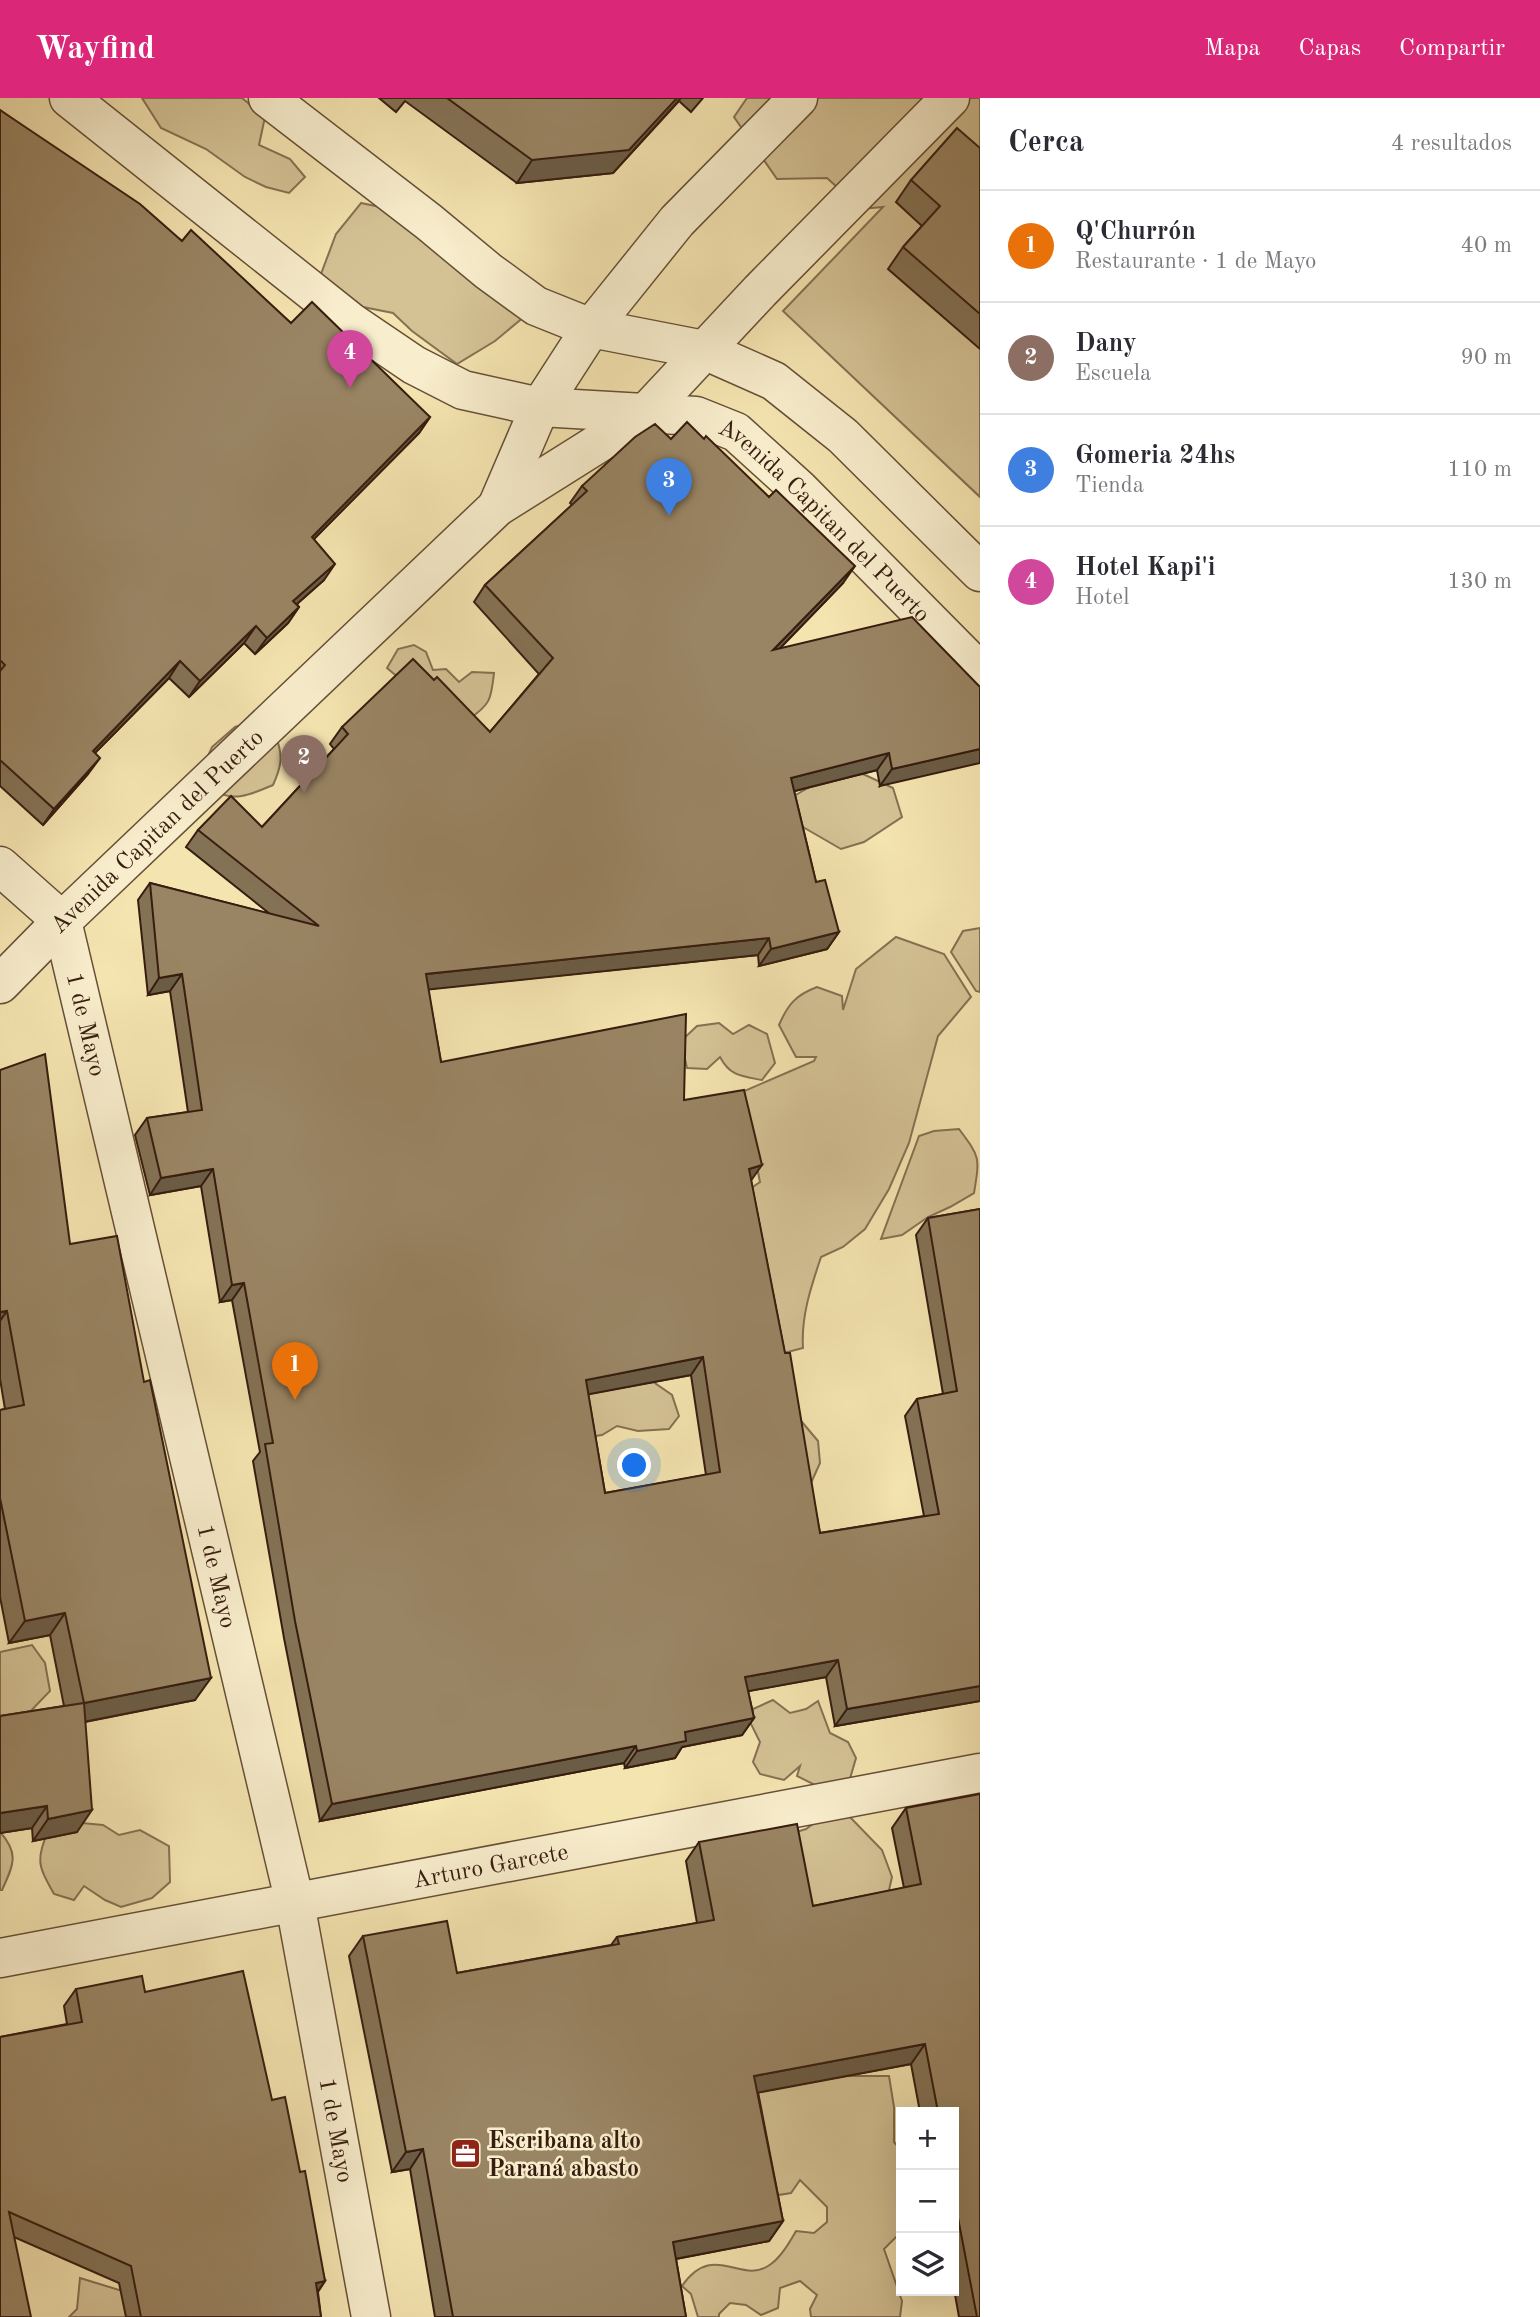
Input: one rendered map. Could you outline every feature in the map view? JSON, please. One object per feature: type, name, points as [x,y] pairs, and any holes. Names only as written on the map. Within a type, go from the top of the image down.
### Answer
[{"type":"street","name":"Avenida Capitan del Puerto","points":[[69,98],[352,323],[414,365],[463,390],[540,407],[696,416],[736,432],[800,489],[980,672]]},
{"type":"street","points":[[268,98],[536,306],[591,328],[705,350],[774,381],[843,436],[980,572]]},
{"type":"street","name":"Avenida Capitan del Puerto","points":[[497,507],[540,407],[591,328],[677,221],[798,98]]},
{"type":"street","name":"Avenida Capitan del Puerto","points":[[0,984],[62,921],[497,507],[645,414],[950,98]]},
{"type":"street","points":[[0,866],[62,921]]},
{"type":"street","name":"1 de Mayo","points":[[62,921],[295,1903],[371,2317]]},
{"type":"street","name":"Arturo Garcete","points":[[0,1958],[980,1773]]},
{"type":"shaded area","points":[[142,98],[242,98],[265,117],[259,145],[290,159],[305,177],[289,193],[266,187],[245,177],[206,149],[161,128]]},
{"type":"shaded area","points":[[747,98],[980,98],[980,497],[783,311],[883,207],[861,209],[827,178],[777,179],[734,117]]},
{"type":"shaded area","points":[[361,203],[385,208],[525,316],[495,341],[457,364],[412,331],[393,313],[363,307],[321,274],[336,234]]},
{"type":"shaded area","points":[[414,645],[426,652],[433,670],[446,669],[459,682],[472,672],[494,673],[491,695],[486,705],[469,719],[400,679],[387,668],[398,649]]},
{"type":"shaded area","points":[[252,722],[274,731],[277,739],[281,758],[273,785],[243,796],[221,794],[214,790],[207,758],[212,747],[235,727]]},
{"type":"shaded area","points":[[863,774],[893,788],[902,817],[864,842],[841,849],[789,819],[789,799],[830,775]]},
{"type":"shaded area","points":[[980,928],[980,992],[976,991],[951,952],[963,931]]},
{"type":"shaded area","points":[[896,937],[944,954],[971,997],[938,1036],[909,1143],[889,1189],[865,1229],[843,1247],[821,1257],[805,1313],[803,1348],[776,1355],[715,1212],[760,1182],[742,1092],[814,1061],[816,1057],[796,1057],[779,1025],[786,1011],[803,993],[817,987],[842,996],[843,1010],[856,969]]},
{"type":"shaded area","points":[[719,1023],[733,1034],[749,1025],[767,1034],[775,1063],[762,1080],[732,1072],[720,1057],[707,1069],[687,1068],[681,1041],[697,1026]]},
{"type":"shaded area","points":[[959,1129],[977,1158],[974,1193],[928,1217],[902,1235],[881,1239],[919,1136],[934,1131]]},
{"type":"shaded area","points":[[576,1375],[646,1377],[672,1395],[679,1416],[669,1429],[638,1431],[617,1426],[602,1435],[581,1438]]},
{"type":"shaded area","points":[[802,1422],[818,1441],[820,1463],[806,1494],[783,1432]]},
{"type":"shaded area","points":[[32,1645],[45,1663],[50,1691],[0,1743],[0,1652]]},
{"type":"shaded area","points":[[773,1700],[790,1713],[806,1709],[818,1701],[830,1733],[848,1742],[856,1758],[849,1782],[815,1785],[797,1776],[800,1766],[784,1780],[760,1774],[753,1762],[760,1742],[749,1720],[753,1709]]},
{"type":"shaded area","points":[[848,1815],[882,1850],[892,1877],[886,1903],[817,1910],[802,1902],[790,1834],[806,1829],[817,1821]]},
{"type":"shaded area","points":[[71,1822],[103,1825],[119,1835],[140,1830],[169,1846],[170,1882],[152,1898],[121,1907],[84,1886],[74,1900],[54,1894],[41,1868],[42,1847],[49,1827]]},
{"type":"shaded area","points":[[0,1832],[10,1847],[13,1860],[2,1890],[0,1890]]},
{"type":"shaded area","points":[[824,2071],[847,2076],[889,2076],[896,2144],[896,2237],[884,2249],[896,2284],[896,2296],[900,2296],[902,2301],[900,2317],[811,2317],[810,2309],[817,2295],[800,2281],[780,2288],[778,2308],[761,2315],[746,2305],[730,2303],[719,2317],[698,2317],[691,2294],[682,2286],[693,2273],[705,2266],[716,2265],[758,2270],[776,2259],[796,2231],[814,2233],[827,2222],[827,2207],[800,2180],[791,2193],[772,2196],[744,2082]]},
{"type":"shaded area","points":[[80,2278],[142,2297],[147,2317],[69,2317],[77,2309]]},
{"type":"building","points":[[447,98],[677,98],[629,150],[532,160]]},
{"type":"building","points":[[0,110],[140,204],[182,241],[191,230],[291,323],[312,302],[430,417],[312,537],[335,564],[293,601],[299,607],[267,638],[256,626],[200,681],[180,661],[93,751],[100,758],[54,809],[0,760],[0,671],[5,665],[0,660]]},
{"type":"building","points":[[957,128],[980,148],[980,314],[903,247],[940,206],[911,180]]},
{"type":"building","points":[[687,422],[704,439],[706,436],[769,497],[776,490],[855,566],[773,650],[912,617],[980,687],[980,749],[892,769],[889,753],[791,778],[816,882],[825,880],[839,932],[771,949],[769,938],[426,974],[441,1062],[686,1014],[684,1100],[744,1090],[762,1165],[749,1169],[785,1353],[790,1353],[820,1533],[939,1514],[917,1399],[957,1391],[928,1218],[980,1209],[980,1686],[847,1709],[838,1660],[745,1677],[754,1718],[685,1732],[686,1741],[637,1751],[636,1746],[332,1804],[295,1621],[265,1444],[273,1443],[244,1283],[232,1285],[213,1169],[161,1178],[147,1118],[202,1110],[182,974],[159,978],[150,883],[319,926],[198,830],[231,796],[262,827],[348,734],[342,727],[413,659],[434,680],[437,677],[490,732],[553,658],[485,585],[587,491],[582,486],[635,437],[655,424],[671,439]],"holes":[[[703,1357],[720,1472],[605,1493],[586,1380]]]},
{"type":"building","points":[[45,1054],[70,1244],[117,1236],[144,1382],[150,1380],[211,1678],[84,1703],[65,1613],[25,1621],[0,1498],[0,1410],[24,1405],[7,1311],[0,1312],[0,1070]]},
{"type":"building","points":[[84,1703],[92,1810],[48,1819],[47,1806],[0,1813],[0,1716]]},
{"type":"building","points":[[980,1794],[980,2317],[977,2317],[959,2223],[959,2107],[937,2107],[925,2044],[754,2076],[783,2221],[673,2242],[686,2317],[453,2317],[423,2149],[406,2152],[363,1936],[447,1921],[457,1973],[619,1944],[617,1937],[714,1920],[699,1842],[797,1824],[813,1906],[921,1884],[906,1808]]},
{"type":"building","points":[[243,1971],[272,2100],[285,2097],[300,2172],[305,2171],[325,2281],[316,2283],[321,2317],[141,2317],[131,2266],[9,2212],[31,2317],[0,2317],[0,2037],[82,2022],[76,1989],[142,1976],[145,1992]]},
{"type":"place","name":"Hotel Kapi'i","points":[[350,388]]},
{"type":"place","name":"Gomeria 24hs","points":[[669,516]]},
{"type":"place","name":"Dany","points":[[304,793]]},
{"type":"place","name":"Q'Churrón","points":[[295,1400]]},
{"type":"place","name":"Escribana alto Paraná abasto","points":[[465,2154]]}]
